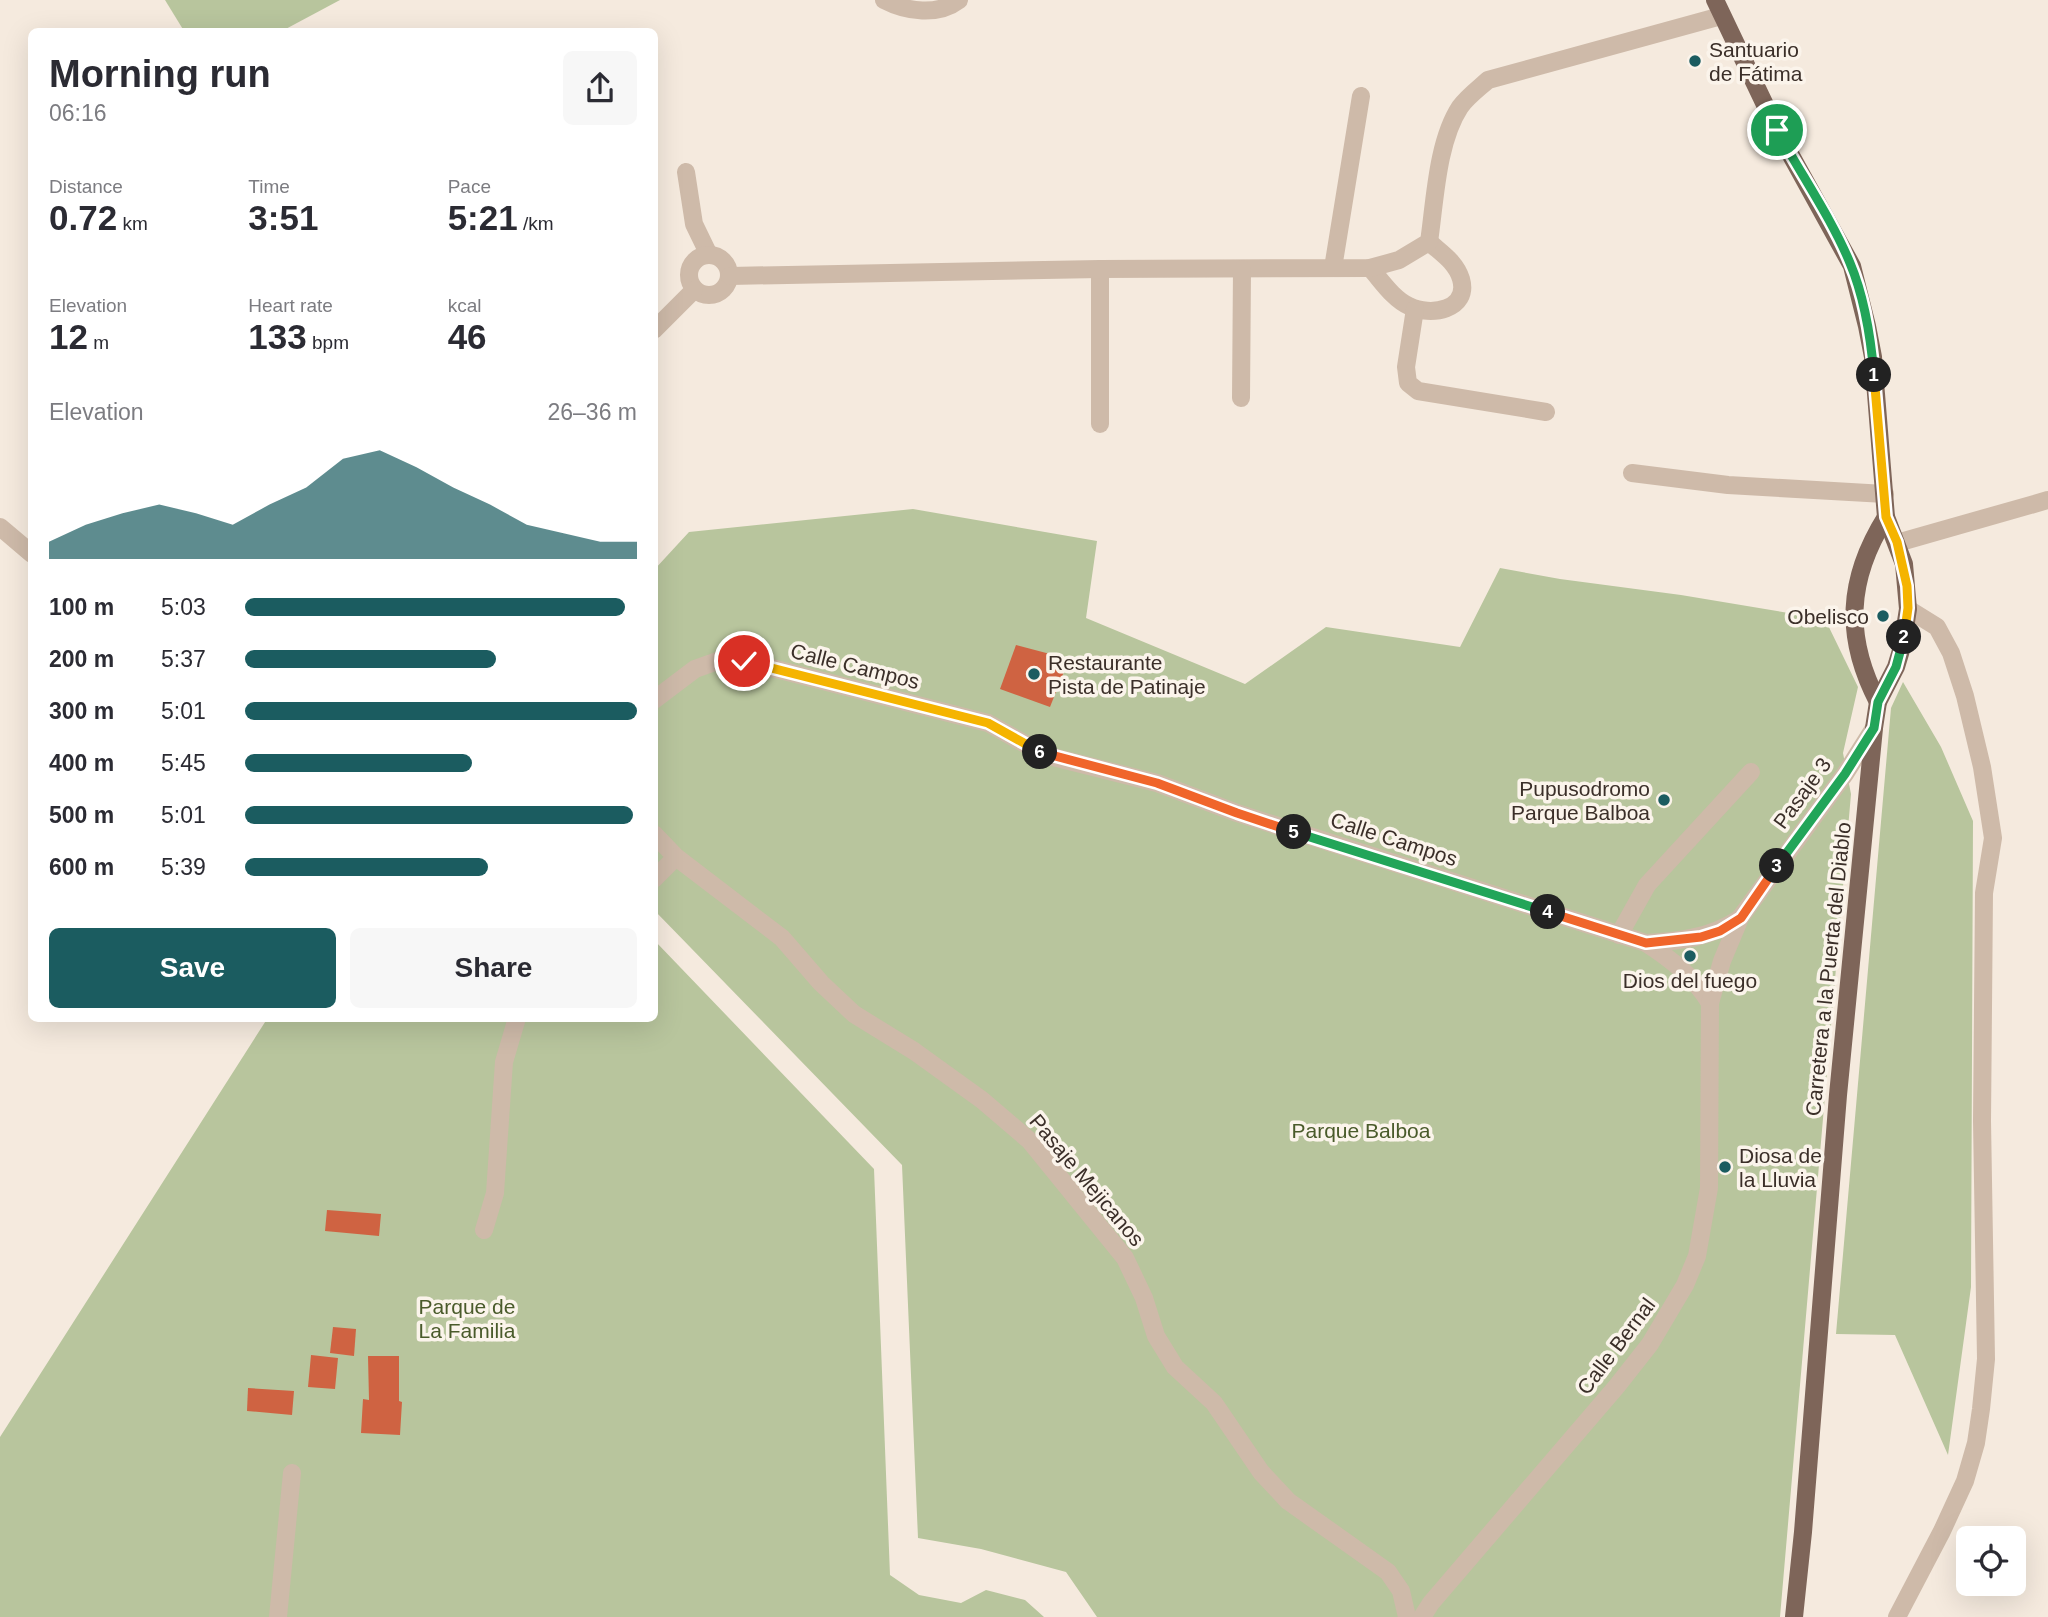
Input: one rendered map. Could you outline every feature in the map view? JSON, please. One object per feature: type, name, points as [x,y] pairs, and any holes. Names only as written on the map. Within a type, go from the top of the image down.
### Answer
[{"type":"main road","name":"Carretera a la Puerta del Diablo","points":[[1718,8],[1777,130],[1852,266],[1873,357],[1886,517],[1903,564],[1908,608],[1896,667],[1878,702],[1874,728],[1838,1095],[1794,1617]]},
{"type":"main road","points":[[1878,702],[1861,662],[1854,619],[1855,597],[1865,555],[1886,517]]},
{"type":"street","points":[[884,0],[900,8],[931,11],[960,0]]},
{"type":"street","points":[[1429,242],[1444,146],[1455,115],[1462,104],[1488,80],[1718,8]]},
{"type":"street","points":[[1332,268],[1361,96]]},
{"type":"street","points":[[686,172],[694,223],[709,255]]},
{"type":"street","points":[[730,276],[1100,269],[1370,268],[1399,260],[1429,242]]},
{"type":"street","points":[[1370,268],[1406,305],[1415,309],[1443,311],[1453,307],[1461,296],[1462,281],[1454,264],[1429,242]]},
{"type":"street","points":[[709,255],[723,261],[730,276],[721,292],[712,296],[702,295],[694,290],[689,282],[688,272],[692,263],[709,255]]},
{"type":"street","points":[[1100,269],[1100,424]]},
{"type":"street","points":[[1241,398],[1242,269]]},
{"type":"street","points":[[658,326],[694,290]]},
{"type":"street","points":[[1415,309],[1406,367],[1408,383],[1418,391],[1546,412]]},
{"type":"street","points":[[1632,473],[1727,485],[1885,494]]},
{"type":"street","points":[[1897,542],[2048,500]]},
{"type":"street","points":[[0,527],[28,551]]},
{"type":"street","points":[[1897,1617],[1965,1480],[1976,1443],[1981,1409],[1986,1359],[1982,1121],[1984,893],[1993,838],[1982,767],[1965,696],[1951,653],[1937,627],[1908,608]]},
{"type":"street","name":"Calle Campos","points":[[658,697],[695,669],[723,659],[758,665],[988,723],[1045,755],[1157,783],[1237,813],[1646,943]]},
{"type":"street","name":"Pasaje 3","points":[[1710,1003],[1729,941],[1741,918],[1845,774],[1874,728]]},
{"type":"street","points":[[1619,935],[1647,886],[1751,772]]},
{"type":"street","name":"Pasaje Mejicanos","points":[[658,838],[676,857],[782,938],[821,983],[854,1014],[926,1059],[982,1101],[1030,1142],[1125,1258],[1144,1298],[1156,1336],[1175,1367],[1214,1403],[1261,1472],[1288,1502],[1388,1572],[1401,1591],[1407,1617]]},
{"type":"street","points":[[658,875],[676,857]]},
{"type":"street","points":[[1646,943],[1701,937],[1720,931],[1741,918]]},
{"type":"street","points":[[1646,943],[1668,957],[1699,985],[1710,1003]]},
{"type":"street","name":"Calle Bernal","points":[[1422,1617],[1431,1603],[1625,1376],[1650,1344],[1685,1285],[1697,1256],[1709,1188],[1710,1003]]},
{"type":"street","points":[[484,1230],[495,1193],[504,1062],[516,1022]]},
{"type":"street","points":[[278,1617],[292,1474]]},
{"type":"green space","points":[[165,0],[340,0],[288,28],[182,28]]},
{"type":"green space","name":"Parque Balboa","points":[[913,509],[1097,541],[1086,618],[1245,684],[1326,627],[1460,647],[1500,568],[1825,619],[1858,687],[1843,753],[1851,794],[1780,1617],[1097,1617],[1066,1572],[981,1549],[918,1538],[902,1165],[658,914],[658,566],[689,532]]},
{"type":"green space","points":[[1903,682],[1941,747],[1973,821],[1971,1287],[1948,1455],[1895,1335],[1836,1334],[1891,708]]},
{"type":"green space","name":"Parque de La Familia","points":[[658,944],[874,1169],[890,1575],[919,1595],[961,1603],[986,1590],[1025,1600],[1044,1617],[0,1617],[0,1437],[265,1022],[658,1022]]},
{"type":"building","name":"Restaurante Pista de Patinaje","points":[[1016,645],[1069,659],[1050,707],[1000,689]]},
{"type":"building","points":[[327,1210],[381,1214],[379,1236],[325,1231]]},
{"type":"building","points":[[333,1327],[356,1329],[354,1356],[330,1353]]},
{"type":"building","points":[[311,1355],[338,1358],[335,1389],[308,1387]]},
{"type":"building","points":[[368,1356],[399,1356],[399,1401],[402,1402],[400,1435],[361,1433],[363,1399],[369,1400]]},
{"type":"building","points":[[248,1388],[294,1391],[292,1415],[247,1411]]},
{"type":"place","name":"Santuario de Fátima","points":[[1695,61]]},
{"type":"place","name":"Obelisco","points":[[1883,616]]},
{"type":"place","name":"Restaurante Pista de Patinaje","points":[[1034,674]]},
{"type":"place","name":"Pupusodromo Parque Balboa","points":[[1664,800]]},
{"type":"place","name":"Dios del fuego","points":[[1690,956]]},
{"type":"place","name":"Diosa de la Lluvia","points":[[1725,1167]]},
{"type":"route","points":[[744,661],[988,723],[1045,755],[1157,783],[1237,813],[1646,943],[1673,942],[1720,931],[1741,918],[1845,774],[1874,728],[1878,702],[1896,667],[1902,648],[1908,608],[1903,564],[1886,517],[1873,357],[1852,266],[1777,130]]}]
